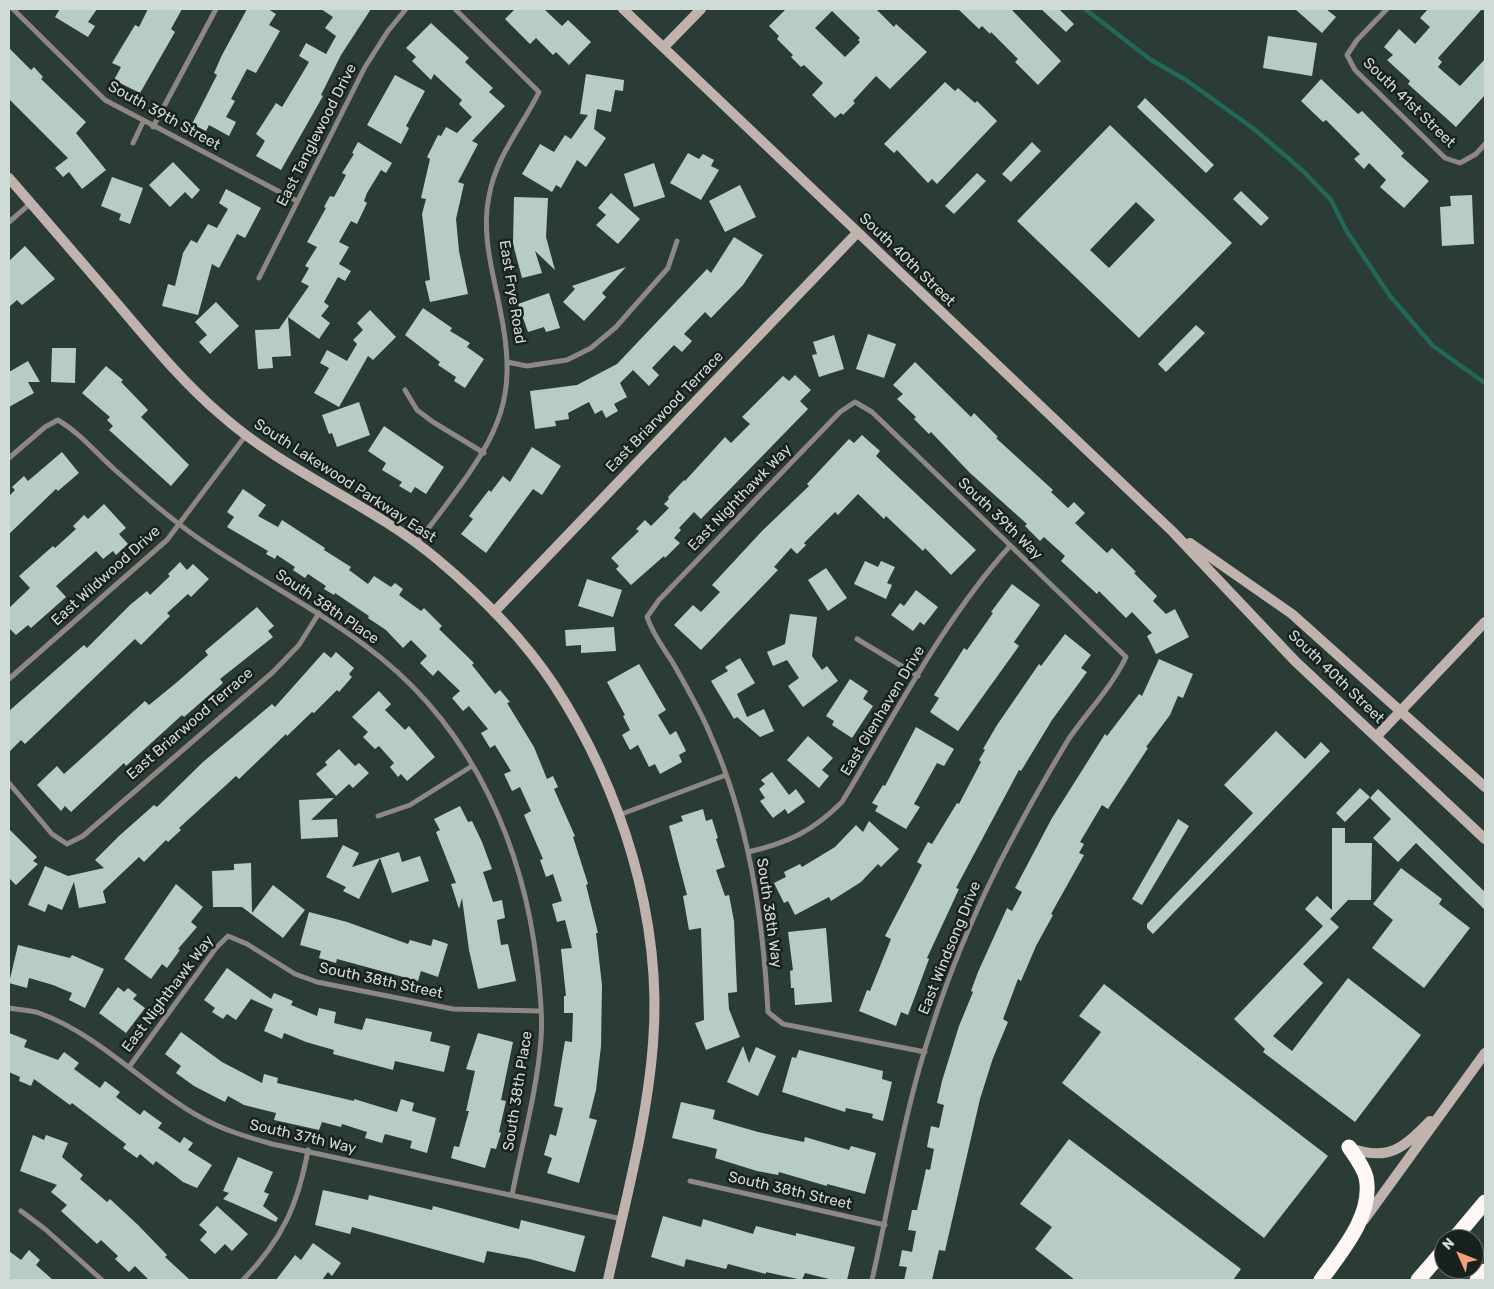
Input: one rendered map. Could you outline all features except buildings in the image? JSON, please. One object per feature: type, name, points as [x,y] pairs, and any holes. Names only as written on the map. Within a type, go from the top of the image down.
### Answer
[{"type":"highway","points":[[1321,1280],[1357,1230],[1366,1184],[1361,1165],[1348,1147]]},
{"type":"highway","points":[[1462,1229],[1485,1202]]},
{"type":"highway","points":[[1418,1280],[1434,1262]]},
{"type":"highway","points":[[1477,1280],[1485,1271]]},
{"type":"street","name":"South 39th Street","points":[[13,9],[105,100],[143,122],[297,201]]},
{"type":"street","points":[[153,127],[216,9]]},
{"type":"street","name":"East Tanglewood Drive","points":[[259,278],[365,66],[388,31],[406,9]]},
{"type":"street","name":"East Frye Road","points":[[416,543],[484,453],[496,430],[502,411],[507,378],[506,341],[486,225],[488,197],[495,171],[513,134],[528,115],[539,92],[455,9]]},
{"type":"street","name":"South 40th Street","points":[[623,9],[857,234],[1172,531],[1295,661],[1485,839]]},
{"type":"street","points":[[664,47],[701,9]]},
{"type":"street","name":"South 41st Street","points":[[1387,9],[1357,40],[1347,55],[1355,70],[1444,158],[1460,163],[1476,154],[1485,144]]},
{"type":"street","points":[[133,143],[143,122]]},
{"type":"street","name":"South Lakewood Parkway East","points":[[9,178],[181,376],[220,414],[246,435],[416,543],[436,558],[494,612],[552,681],[575,719],[619,815],[642,891],[650,945],[654,994],[653,1044],[642,1125],[608,1280]]},
{"type":"street","points":[[9,222],[31,203]]},
{"type":"street","name":"East Briarwood Terrace","points":[[494,612],[857,234]]},
{"type":"street","points":[[506,362],[527,366],[567,360],[591,348],[616,327],[668,268],[678,241]]},
{"type":"street","points":[[405,390],[417,410],[484,453]]},
{"type":"street","name":"South 39th Way","points":[[855,402],[872,412],[1126,657]]},
{"type":"street","name":"East Nighthawk Way","points":[[647,617],[659,600],[840,412],[855,402]]},
{"type":"street","name":"South 38th Place","points":[[9,458],[45,427],[58,420],[73,429],[112,468],[180,524],[238,564],[319,613],[383,660],[428,704],[472,766],[487,790],[500,817],[522,878],[533,930],[541,1038],[531,1102],[512,1195]]},
{"type":"street","name":"East Wildwood Drive","points":[[9,679],[149,558],[180,524],[246,435]]},
{"type":"street","name":"South 40th Street","points":[[1172,531],[1292,614],[1485,787]]},
{"type":"street","name":"East Glenhaven Drive","points":[[748,852],[794,839],[828,816],[842,802],[918,676],[981,580],[1010,546]]},
{"type":"street","name":"East Briarwood Terrace","points":[[9,782],[52,834],[67,844],[83,836],[273,672],[299,645],[319,613]]},
{"type":"street","name":"South 38th Way","points":[[647,617],[653,633],[672,662],[710,733],[726,775],[748,852],[756,891],[768,1012],[783,1024],[924,1052]]},
{"type":"street","points":[[1376,737],[1485,622]]},
{"type":"street","points":[[857,639],[918,676]]},
{"type":"street","name":"East Windsong Drive","points":[[872,1280],[901,1144],[924,1052],[964,943],[1000,861],[1031,802],[1068,740],[1098,697],[1117,676],[1126,657]]},
{"type":"street","points":[[378,816],[410,805],[472,766]]},
{"type":"street","points":[[619,815],[726,775]]},
{"type":"street","name":"East Nighthawk Way","points":[[129,1067],[216,948],[228,936]]},
{"type":"street","name":"South 38th Street","points":[[228,936],[247,944],[295,974],[317,982],[453,1009],[540,1011]]},
{"type":"street","name":"South 37th Way","points":[[9,1008],[36,1012],[56,1020],[88,1038],[173,1099],[215,1125],[272,1144],[308,1150],[622,1218]]},
{"type":"street","points":[[1357,1230],[1485,1053]]},
{"type":"street","points":[[1348,1147],[1372,1154],[1389,1153],[1411,1140],[1452,1099]]},
{"type":"street","points":[[243,1280],[280,1236],[294,1209],[308,1150]]},
{"type":"street","name":"South 38th Street","points":[[690,1181],[885,1225]]},
{"type":"street","points":[[21,1211],[45,1229],[102,1280]]},
{"type":"waterway","points":[[1085,9],[1151,60],[1186,80],[1254,129],[1302,170],[1331,200],[1346,230],[1390,296],[1433,346],[1485,383]]}]
